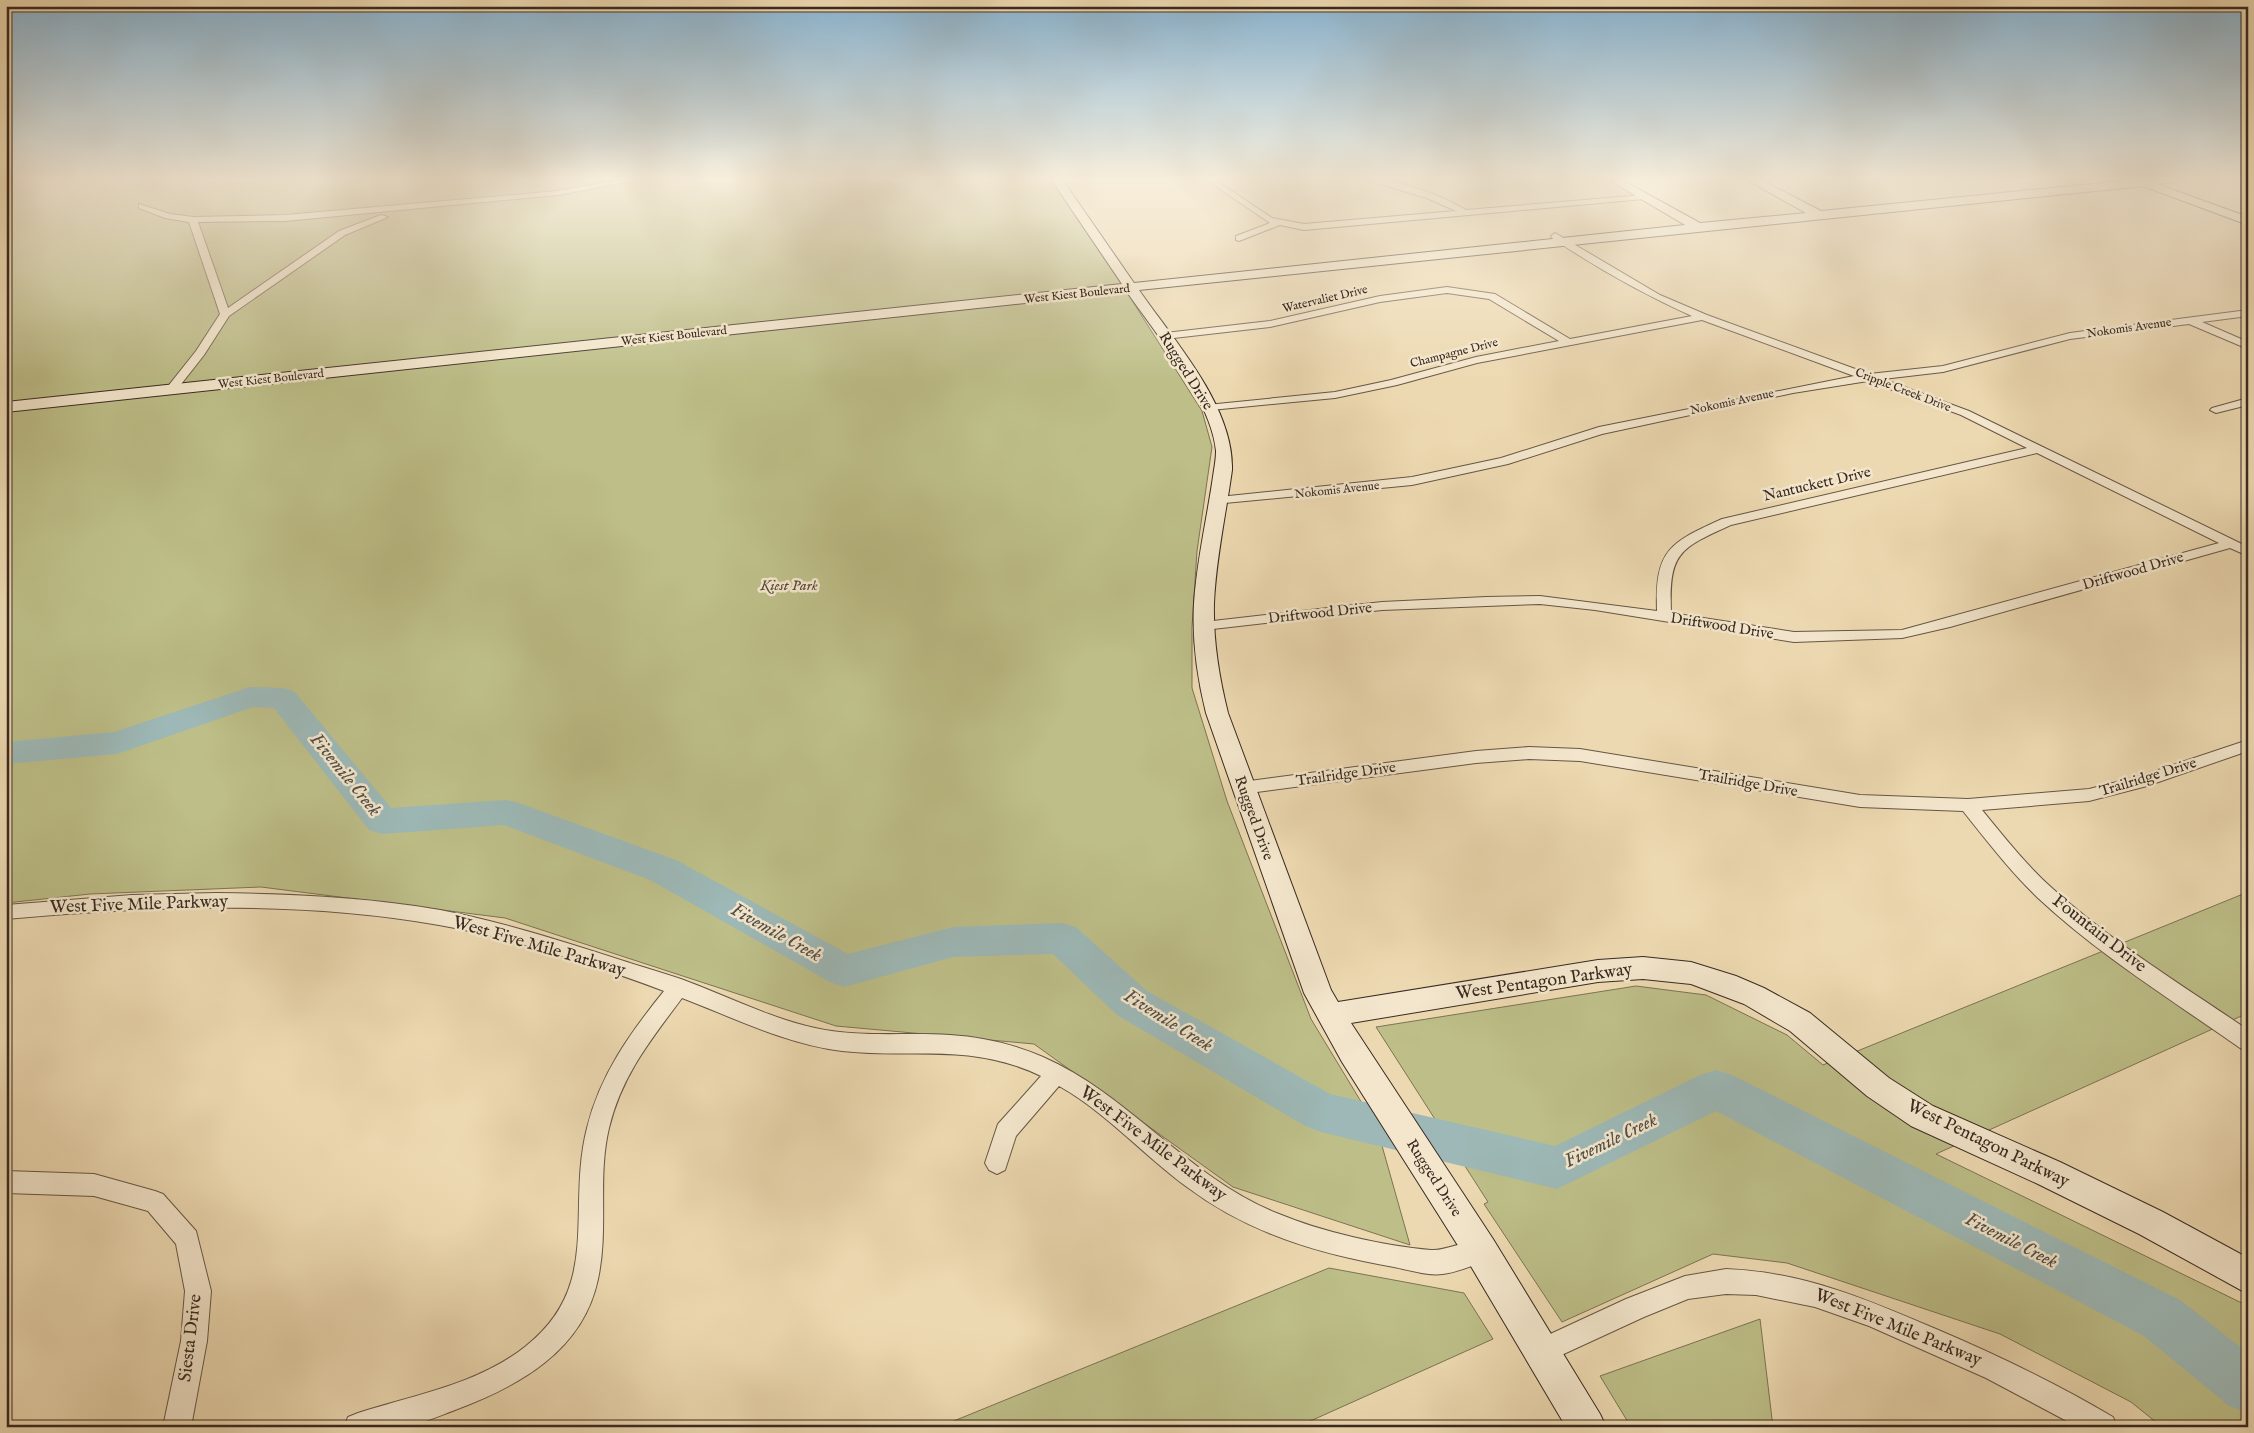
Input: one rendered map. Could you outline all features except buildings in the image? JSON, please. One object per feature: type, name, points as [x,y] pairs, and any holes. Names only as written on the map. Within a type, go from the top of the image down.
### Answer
[{"type":"main road","name":"Rugged Drive","points":[[1102,246],[1211,408],[1224,451],[1219,502],[1205,589],[1204,626],[1214,701],[1242,788],[1318,993],[1352,1053],[1481,1251],[1587,1427]]},
{"type":"main road","name":"West Kiest Boulevard","points":[[6,397],[175,384],[1496,246]]},
{"type":"main road","name":"West Kiest Boulevard","points":[[6,407],[175,384]]},
{"type":"main road","name":"West Pentagon Parkway","points":[[1330,1015],[1598,971],[1643,968],[1691,973],[1726,984],[1754,996],[1800,1022],[1878,1087],[1922,1116],[2049,1173],[2151,1223],[2248,1277]]},
{"type":"street","points":[[202,246],[225,314]]},
{"type":"street","points":[[175,384],[200,353],[225,314],[325,246]]},
{"type":"street","name":"Cripple Creek Drive","points":[[1571,246],[1657,297],[1703,317],[1965,413],[2248,552]]},
{"type":"street","name":"Watervaliet Drive","points":[[1164,336],[1270,324],[1380,299],[1447,290],[1492,296],[1568,342]]},
{"type":"street","name":"Nokomis Avenue","points":[[1219,502],[1412,481],[1504,461],[1599,431],[1815,385],[1970,364],[2070,336],[2248,313]]},
{"type":"street","name":"Champagne Drive","points":[[1211,408],[1335,395],[1393,383],[1476,360],[1703,317]]},
{"type":"street","points":[[2189,320],[2248,346]]},
{"type":"street","points":[[2216,410],[2248,401]]},
{"type":"street","name":"Nantuckett Drive","points":[[1664,617],[1664,574],[1671,556],[1700,534],[1727,522],[2039,448]]},
{"type":"street","name":"Driftwood Drive","points":[[1204,626],[1382,606],[1540,600],[1794,637],[1902,634],[1945,624],[2231,544]]},
{"type":"street","name":"Trailridge Drive","points":[[1242,788],[1476,757],[1530,753],[1580,754],[1823,796],[1925,805],[1968,805],[2089,795],[2141,782],[2248,745]]},
{"type":"street","name":"Fountain Drive","points":[[1968,805],[2003,849],[2045,893],[2107,943],[2248,1042]]},
{"type":"street","name":"West Five Mile Parkway","points":[[6,912],[121,903],[212,900],[304,903],[384,910],[468,924],[679,987],[787,1029],[831,1040],[863,1044],[938,1043],[992,1048],[1020,1056],[1057,1073],[1094,1098],[1212,1192],[1252,1215],[1300,1233],[1361,1250],[1424,1261],[1445,1262],[1481,1251]]},
{"type":"street","points":[[358,1427],[488,1384],[536,1355],[568,1321],[584,1291],[591,1255],[590,1181],[599,1128],[625,1059],[679,987]]},
{"type":"street","points":[[997,1163],[1006,1131],[1057,1073]]},
{"type":"street","name":"Siesta Drive","points":[[6,1182],[94,1185],[155,1202],[187,1239],[198,1291],[194,1340],[177,1427]]},
{"type":"street","name":"West Five Mile Parkway","points":[[1542,1351],[1650,1301],[1694,1285],[1747,1282],[1799,1289],[1847,1304],[2008,1373],[2063,1402],[2103,1427]]},
{"type":"green space","name":"Kiest Park","points":[[6,246],[1096,246],[1202,411],[1212,447],[1197,551],[1192,627],[1192,688],[1227,801],[1311,1019],[1377,1128],[1410,1245],[1233,1187],[1034,1044],[836,1026],[505,918],[261,887],[90,894],[6,903]]},
{"type":"green space","points":[[2248,892],[2248,1013],[1936,1154],[2248,1306],[2248,1427],[2162,1427],[2131,1402],[2000,1334],[1787,1263],[1713,1254],[1562,1322],[1484,1204],[1488,1202],[1376,1027],[1636,986],[1706,995],[1787,1035],[1823,1065]]},
{"type":"green space","points":[[1329,1268],[1464,1293],[1493,1339],[1297,1427],[939,1427]]},
{"type":"green space","points":[[1760,1319],[1773,1427],[1631,1427],[1600,1376]]},
{"type":"waterway","name":"Fivemile Creek","points":[[6,753],[117,743],[250,697],[283,698],[382,821],[506,812],[663,870],[844,971],[953,942],[1062,938],[1132,1003],[1321,1112],[1557,1168],[1716,1089],[2162,1318],[2248,1387]]}]
